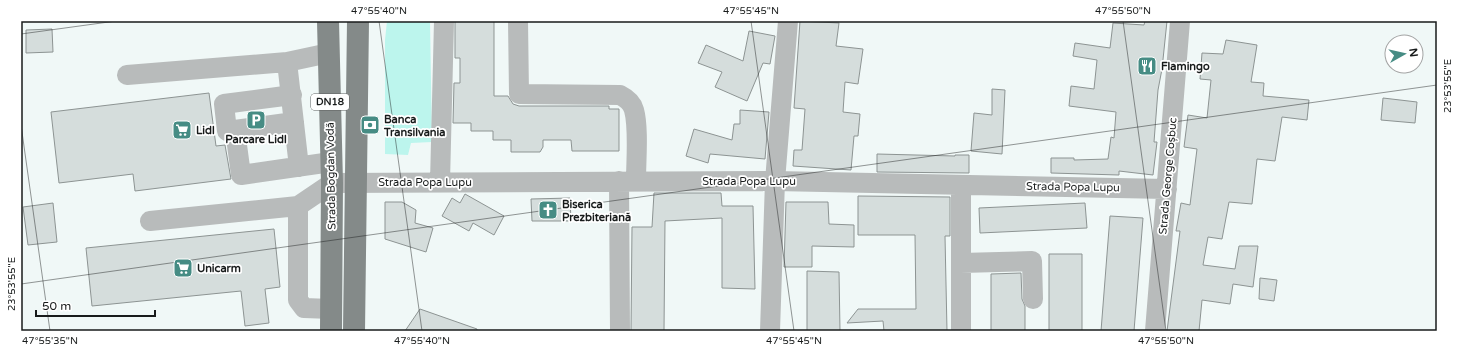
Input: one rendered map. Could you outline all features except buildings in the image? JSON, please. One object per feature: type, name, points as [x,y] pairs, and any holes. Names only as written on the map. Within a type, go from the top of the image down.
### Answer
[{"type":"main road","name":"Strada Bogdan Vodă","points":[[328,21],[331,172],[331,331]]},
{"type":"main road","name":"Strada Bogdan Vodă","points":[[354,331],[358,21]]},
{"type":"street","points":[[440,182],[444,21]]},
{"type":"street","points":[[518,21],[519,94],[620,95],[629,100],[634,109],[636,125],[627,181],[620,331]]},
{"type":"street","points":[[770,331],[774,181],[788,21]]},
{"type":"street","name":"Strada George Coșbuc","points":[[1155,331],[1180,21]]},
{"type":"street","points":[[127,75],[287,62],[329,53]]},
{"type":"street","points":[[287,62],[292,95],[299,167]]},
{"type":"street","points":[[292,95],[224,104],[227,131],[294,122]]},
{"type":"street","name":"Strada Popa Lupu","points":[[235,130],[241,175],[299,167],[331,172],[356,183],[774,181],[1167,189]]},
{"type":"street","points":[[150,221],[298,206],[331,172]]},
{"type":"street","points":[[961,185],[961,331]]},
{"type":"street","points":[[298,206],[298,300],[304,308],[331,309]]},
{"type":"street","points":[[961,263],[1032,261],[1033,300]]},
{"type":"shaded area","points":[[387,21],[430,21],[432,142],[411,143],[408,155],[385,154],[385,40]]},
{"type":"place","name":"Flamingo","points":[[1147,66]]},
{"type":"place","name":"Parcare Lidl","points":[[256,120]]},
{"type":"place","name":"Banca Transilvania","points":[[370,125]]},
{"type":"place","name":"Lidl","points":[[182,130]]},
{"type":"place","name":"Biserica Prezbiteriană","points":[[548,210]]},
{"type":"place","name":"Unicarm","points":[[183,268]]}]
